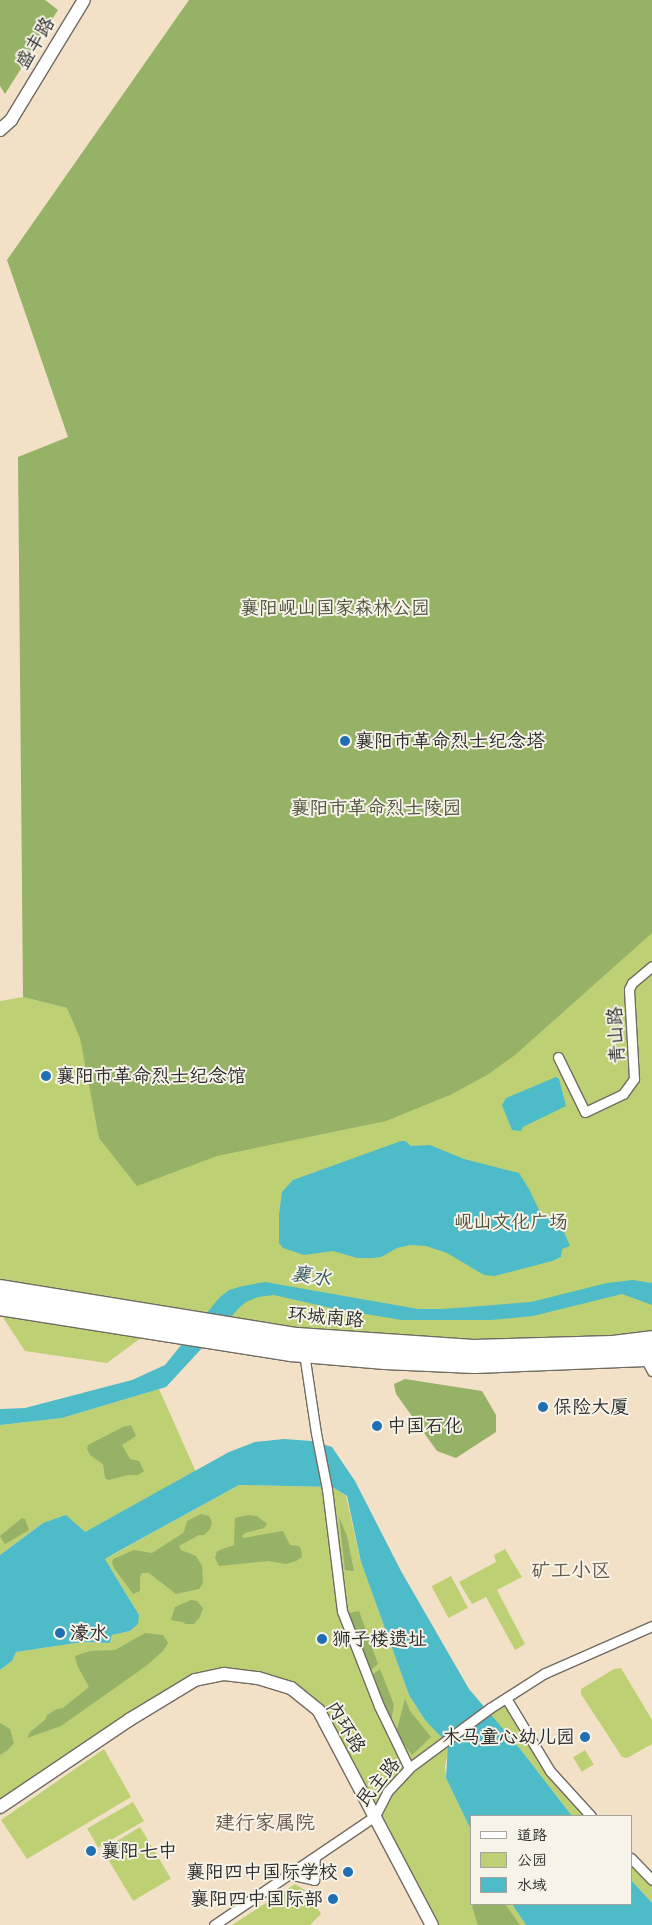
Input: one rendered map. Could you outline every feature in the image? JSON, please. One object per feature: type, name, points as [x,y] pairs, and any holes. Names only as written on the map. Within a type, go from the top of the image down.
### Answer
[{"type":"highway","name":"环城南路","points":[[0,1289],[166,1323],[222,1342],[304,1353],[474,1364],[650,1362]]},
{"type":"highway","name":"环城南路","points":[[0,1306],[166,1323],[238,1328],[297,1337],[474,1349],[644,1341]]},
{"type":"street","name":"盛丰路","points":[[0,130],[11,120],[84,0]]},
{"type":"street","name":"青山路","points":[[558,1057],[585,1112],[623,1094],[634,1079],[629,989],[632,983],[652,966]]},
{"type":"street","points":[[644,1341],[650,1362]]},
{"type":"street","points":[[304,1353],[316,1433],[327,1489],[342,1611],[379,1706],[409,1768]]},
{"type":"street","points":[[591,1815],[550,1771],[506,1698],[545,1673],[652,1626]]},
{"type":"street","name":"内环路","points":[[0,1807],[129,1720],[195,1680],[224,1674],[258,1678],[291,1688],[319,1711],[432,1925]]},
{"type":"street","name":"民主路","points":[[214,1925],[374,1816],[387,1792],[409,1768],[506,1698]]},
{"type":"street","points":[[289,1874],[314,1880],[315,1856]]},
{"type":"street","points":[[632,1859],[652,1880]]},
{"type":"green space","points":[[0,0],[45,0],[58,10],[5,94],[0,86]]},
{"type":"green space","name":"襄阳岘山国家森林公园","points":[[189,0],[652,0],[652,933],[515,1055],[487,1075],[450,1095],[386,1121],[217,1156],[137,1186],[99,1138],[80,1038],[67,1008],[23,997],[18,457],[68,437],[7,260]]},
{"type":"green space","points":[[652,507],[652,1357],[153,1329],[107,1363],[25,1351],[0,1313],[0,1001],[23,997],[67,1008]]},
{"type":"green space","points":[[405,1379],[482,1391],[496,1415],[496,1432],[456,1458],[437,1451],[396,1394],[394,1384]]},
{"type":"green space","points":[[159,1389],[196,1472],[85,1532],[43,1523],[0,1555],[0,1425],[62,1418]]},
{"type":"green space","points":[[131,1425],[136,1436],[122,1445],[130,1459],[139,1461],[144,1471],[138,1475],[128,1475],[108,1480],[105,1478],[103,1464],[90,1455],[87,1449],[88,1445],[123,1427]]},
{"type":"green space","points":[[239,1485],[332,1487],[346,1496],[361,1562],[409,1695],[425,1720],[441,1735],[449,1748],[445,1766],[446,1778],[470,1828],[470,1905],[513,1905],[526,1925],[432,1925],[319,1711],[291,1688],[258,1678],[195,1680],[0,1815],[0,1670],[12,1661],[16,1652],[83,1642],[110,1643],[112,1635],[130,1631],[139,1615],[105,1559]]},
{"type":"green space","points":[[201,1514],[209,1516],[212,1522],[210,1529],[204,1535],[199,1535],[179,1546],[181,1550],[196,1556],[202,1566],[203,1583],[199,1589],[176,1594],[149,1573],[142,1573],[140,1577],[140,1591],[133,1594],[114,1568],[113,1559],[134,1550],[152,1553],[184,1532],[187,1521]]},
{"type":"green space","points":[[248,1515],[257,1516],[267,1524],[264,1528],[245,1533],[242,1536],[243,1538],[283,1531],[290,1545],[299,1546],[302,1557],[286,1564],[269,1561],[219,1566],[215,1558],[217,1551],[234,1545],[235,1518]]},
{"type":"green space","points":[[339,1517],[347,1536],[354,1571],[345,1570]]},
{"type":"green space","points":[[22,1518],[25,1519],[29,1530],[5,1544],[0,1536]]},
{"type":"green space","points":[[505,1549],[522,1577],[497,1590],[525,1644],[515,1650],[486,1597],[472,1604],[459,1582],[496,1562],[494,1555]]},
{"type":"green space","points":[[451,1576],[468,1608],[448,1618],[432,1586]]},
{"type":"green space","points":[[191,1600],[197,1601],[203,1608],[200,1617],[194,1624],[171,1620],[175,1607]]},
{"type":"green space","points":[[359,1611],[378,1664],[366,1674],[344,1614]]},
{"type":"green space","points":[[145,1633],[163,1635],[168,1643],[163,1651],[146,1666],[61,1726],[27,1738],[30,1732],[46,1719],[47,1715],[63,1708],[89,1687],[77,1665],[75,1656],[90,1651],[115,1650]]},
{"type":"green space","points":[[621,1668],[652,1720],[652,1744],[627,1758],[622,1757],[581,1694],[581,1689],[614,1669]]},
{"type":"green space","points":[[380,1669],[394,1705],[390,1728],[368,1678]]},
{"type":"green space","points":[[405,1699],[410,1711],[431,1737],[412,1755],[396,1733]]},
{"type":"green space","points":[[502,1701],[551,1771],[592,1815],[571,1815],[521,1750],[487,1712]]},
{"type":"green space","points":[[0,1723],[10,1729],[14,1743],[0,1755]]},
{"type":"green space","points":[[104,1749],[131,1797],[27,1859],[1,1820]]},
{"type":"green space","points":[[585,1750],[594,1765],[582,1772],[573,1757]]},
{"type":"green space","points":[[133,1802],[144,1821],[98,1848],[87,1828]]},
{"type":"green space","points":[[140,1827],[171,1878],[133,1901],[102,1850]]},
{"type":"green space","points":[[632,1858],[652,1879],[652,1903],[632,1881]]},
{"type":"green space","points":[[295,1884],[308,1892],[321,1914],[310,1925],[232,1925]]},
{"type":"green space","points":[[473,1905],[506,1905],[520,1925],[478,1925],[472,1907]]},
{"type":"water","points":[[556,1077],[559,1079],[566,1106],[523,1127],[521,1131],[512,1130],[502,1105],[506,1098]]},
{"type":"water","points":[[405,1141],[411,1146],[430,1145],[464,1159],[519,1173],[541,1214],[560,1223],[570,1246],[562,1249],[561,1257],[552,1261],[495,1276],[484,1275],[447,1253],[426,1246],[410,1245],[397,1248],[381,1257],[372,1258],[357,1258],[333,1251],[304,1255],[283,1248],[279,1243],[279,1215],[282,1192],[293,1180]]},
{"type":"water","name":"襄水","points":[[633,1280],[652,1283],[652,1305],[622,1294],[533,1316],[491,1320],[402,1320],[335,1309],[274,1295],[258,1297],[240,1307],[166,1387],[62,1418],[0,1425],[0,1409],[25,1408],[132,1380],[165,1365],[219,1298],[229,1290],[243,1286],[265,1282],[418,1309],[443,1309],[531,1302],[607,1283]]},
{"type":"water","name":"濠水","points":[[284,1439],[312,1441],[332,1447],[355,1481],[401,1571],[469,1689],[521,1750],[571,1815],[470,1815],[470,1828],[446,1778],[448,1744],[425,1720],[409,1695],[361,1562],[347,1496],[332,1487],[239,1485],[117,1552],[105,1559],[139,1615],[138,1624],[130,1631],[112,1635],[110,1643],[83,1642],[16,1652],[12,1661],[0,1670],[0,1555],[43,1523],[66,1515],[85,1532],[229,1452],[255,1442]]},
{"type":"water","points":[[632,1881],[652,1903],[652,1925],[526,1925],[513,1905],[632,1905]]},
{"type":"place","name":"襄阳市革命烈士纪念塔","points":[[345,741]]},
{"type":"place","name":"襄阳市革命烈士纪念馆","points":[[46,1076]]},
{"type":"place","name":"保险大厦","points":[[543,1407]]},
{"type":"place","name":"中国石化","points":[[377,1426]]},
{"type":"place","name":"濠水","points":[[60,1633]]},
{"type":"place","name":"狮子楼遗址","points":[[322,1639]]},
{"type":"place","name":"木马童心幼儿园","points":[[585,1737]]},
{"type":"place","name":"襄阳七中","points":[[91,1851]]},
{"type":"place","name":"襄阳四中国际学校","points":[[348,1872]]},
{"type":"place","name":"襄阳四中国际部","points":[[333,1899]]},
{"type":"district","name":"矿工小区","points":[[571,1570]]},
{"type":"district","name":"建行家属院","points":[[265,1822]]},
{"type":"park label","name":"襄阳市革命烈士陵园","points":[[376,808]]},
{"type":"park label","name":"岘山文化广场","points":[[511,1222]]}]
